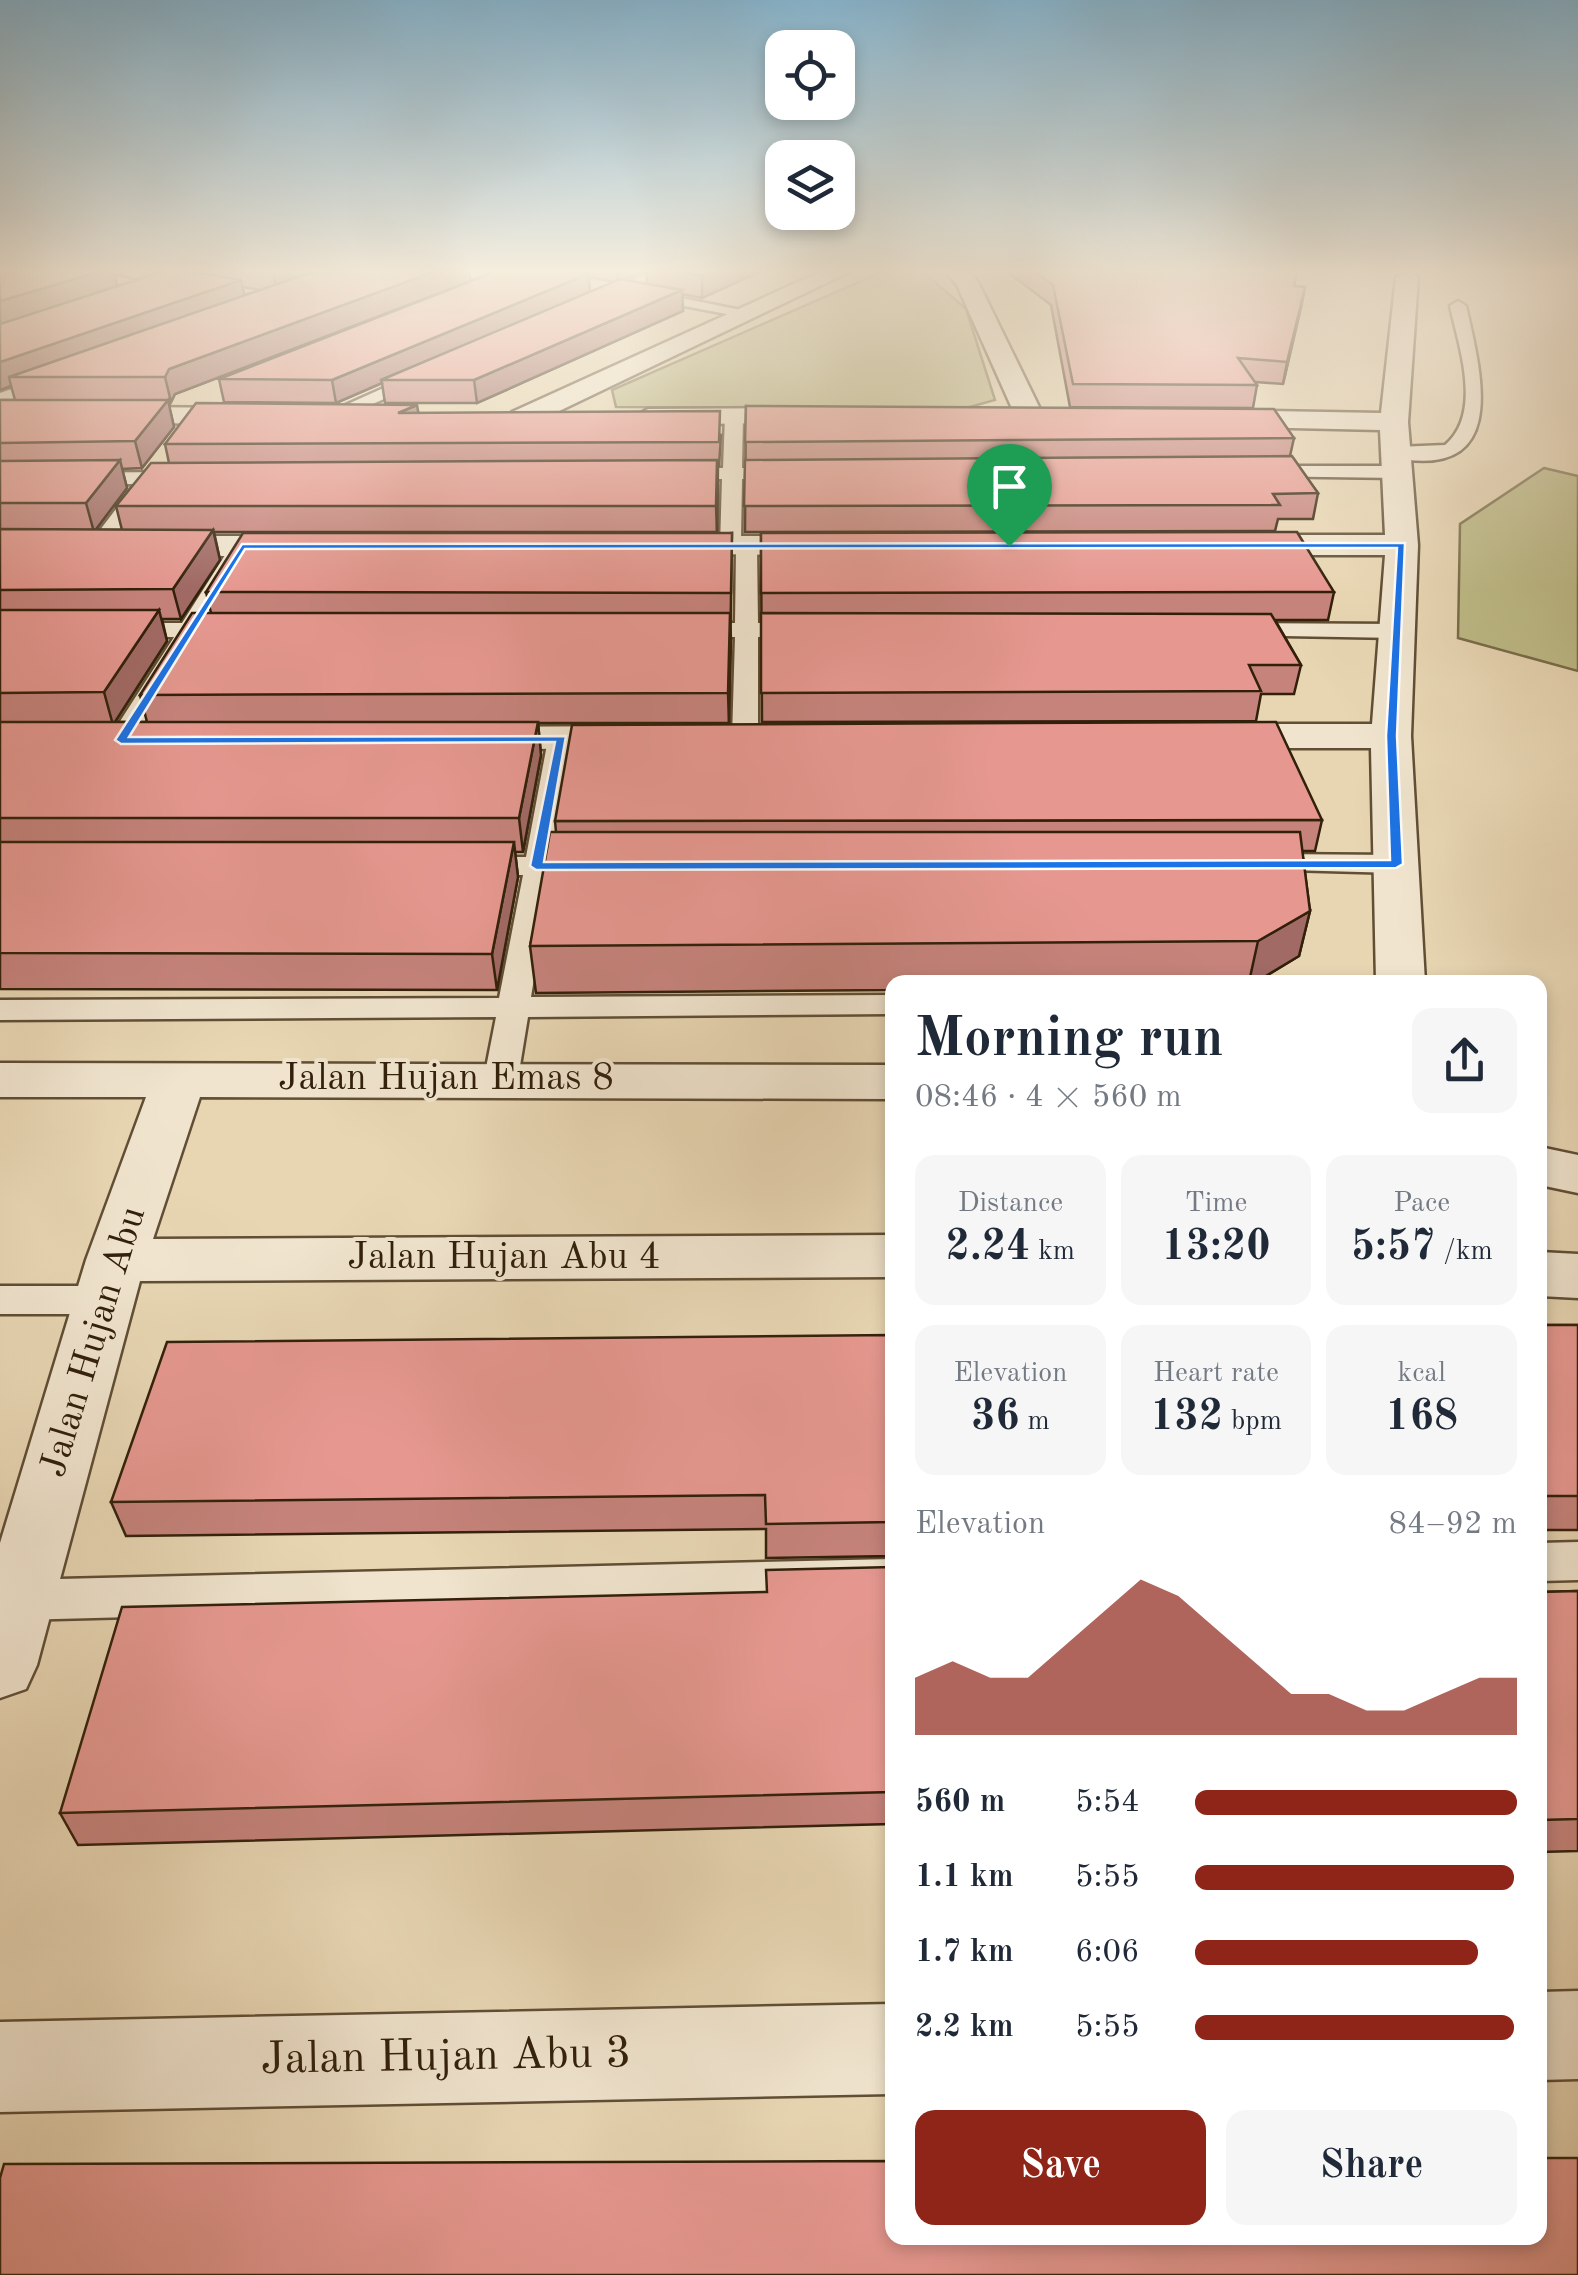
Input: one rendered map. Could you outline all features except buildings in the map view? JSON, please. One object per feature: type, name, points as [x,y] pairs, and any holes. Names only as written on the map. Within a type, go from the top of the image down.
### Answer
[{"type":"street","points":[[604,377],[512,418],[852,416]]},
{"type":"street","points":[[990,415],[1039,415],[1019,377]]},
{"type":"street","points":[[1400,975],[1392,736],[1402,545],[1396,449],[1401,377]]},
{"type":"street","points":[[160,415],[233,386]]},
{"type":"street","points":[[0,414],[160,415],[191,423],[311,416],[407,417]]},
{"type":"street","points":[[1183,418],[1396,449]]},
{"type":"street","points":[[1204,546],[1402,545]]},
{"type":"street","points":[[0,546],[339,546]]},
{"type":"street","points":[[632,546],[866,546]]},
{"type":"street","points":[[1176,736],[1392,736]]},
{"type":"street","points":[[428,739],[728,738]]},
{"type":"street","name":"Jalan Hujan Emas 8","points":[[0,1080],[501,1078],[885,1082]]},
{"type":"street","name":"Jalan Hujan Abu","points":[[6,1622],[110,1280],[179,1080]]},
{"type":"street","points":[[1547,1167],[1578,1174]]},
{"type":"street","name":"Jalan Hujan Abu 4","points":[[110,1280],[885,1256]]},
{"type":"street","points":[[1547,1274],[1578,1276]]},
{"type":"street","points":[[1547,2036],[1578,2035]]},
{"type":"street","name":"Jalan Hujan Abu 3","points":[[0,2068],[885,2049]]},
{"type":"lane","points":[[0,399],[63,377]]},
{"type":"lane","points":[[311,416],[416,377]]},
{"type":"lane","points":[[1241,472],[1396,449],[1450,451],[1463,440],[1477,394],[1473,377]]},
{"type":"lane","points":[[728,738],[747,630],[733,473],[734,416]]},
{"type":"lane","points":[[0,479],[156,470],[208,478]]},
{"type":"lane","points":[[97,547],[156,470]]},
{"type":"lane","points":[[655,474],[811,473]]},
{"type":"lane","points":[[122,740],[242,546]]},
{"type":"lane","points":[[96,630],[250,630]]},
{"type":"lane","points":[[667,630],[826,630]]},
{"type":"lane","points":[[1200,630],[1397,630]]},
{"type":"lane","points":[[501,1078],[536,866],[562,739]]},
{"type":"lane","points":[[1220,863],[1396,864]]},
{"type":"lane","points":[[447,866],[614,866]]},
{"type":"lane","points":[[0,1010],[885,1005]]},
{"type":"lane","points":[[0,1300],[110,1280]]},
{"type":"lane","points":[[1547,1562],[1578,1561]]},
{"type":"lane","points":[[6,1622],[885,1578]]},
{"type":"shaded area","points":[[641,377],[988,377],[995,400],[966,408],[616,407],[612,390]]},
{"type":"shaded area","points":[[1544,468],[1578,476],[1578,671],[1458,638],[1460,524]]},
{"type":"route","points":[[1402,545],[1392,736],[1396,864],[536,866],[562,739],[121,740],[242,546],[1009,546],[1402,545]]}]
